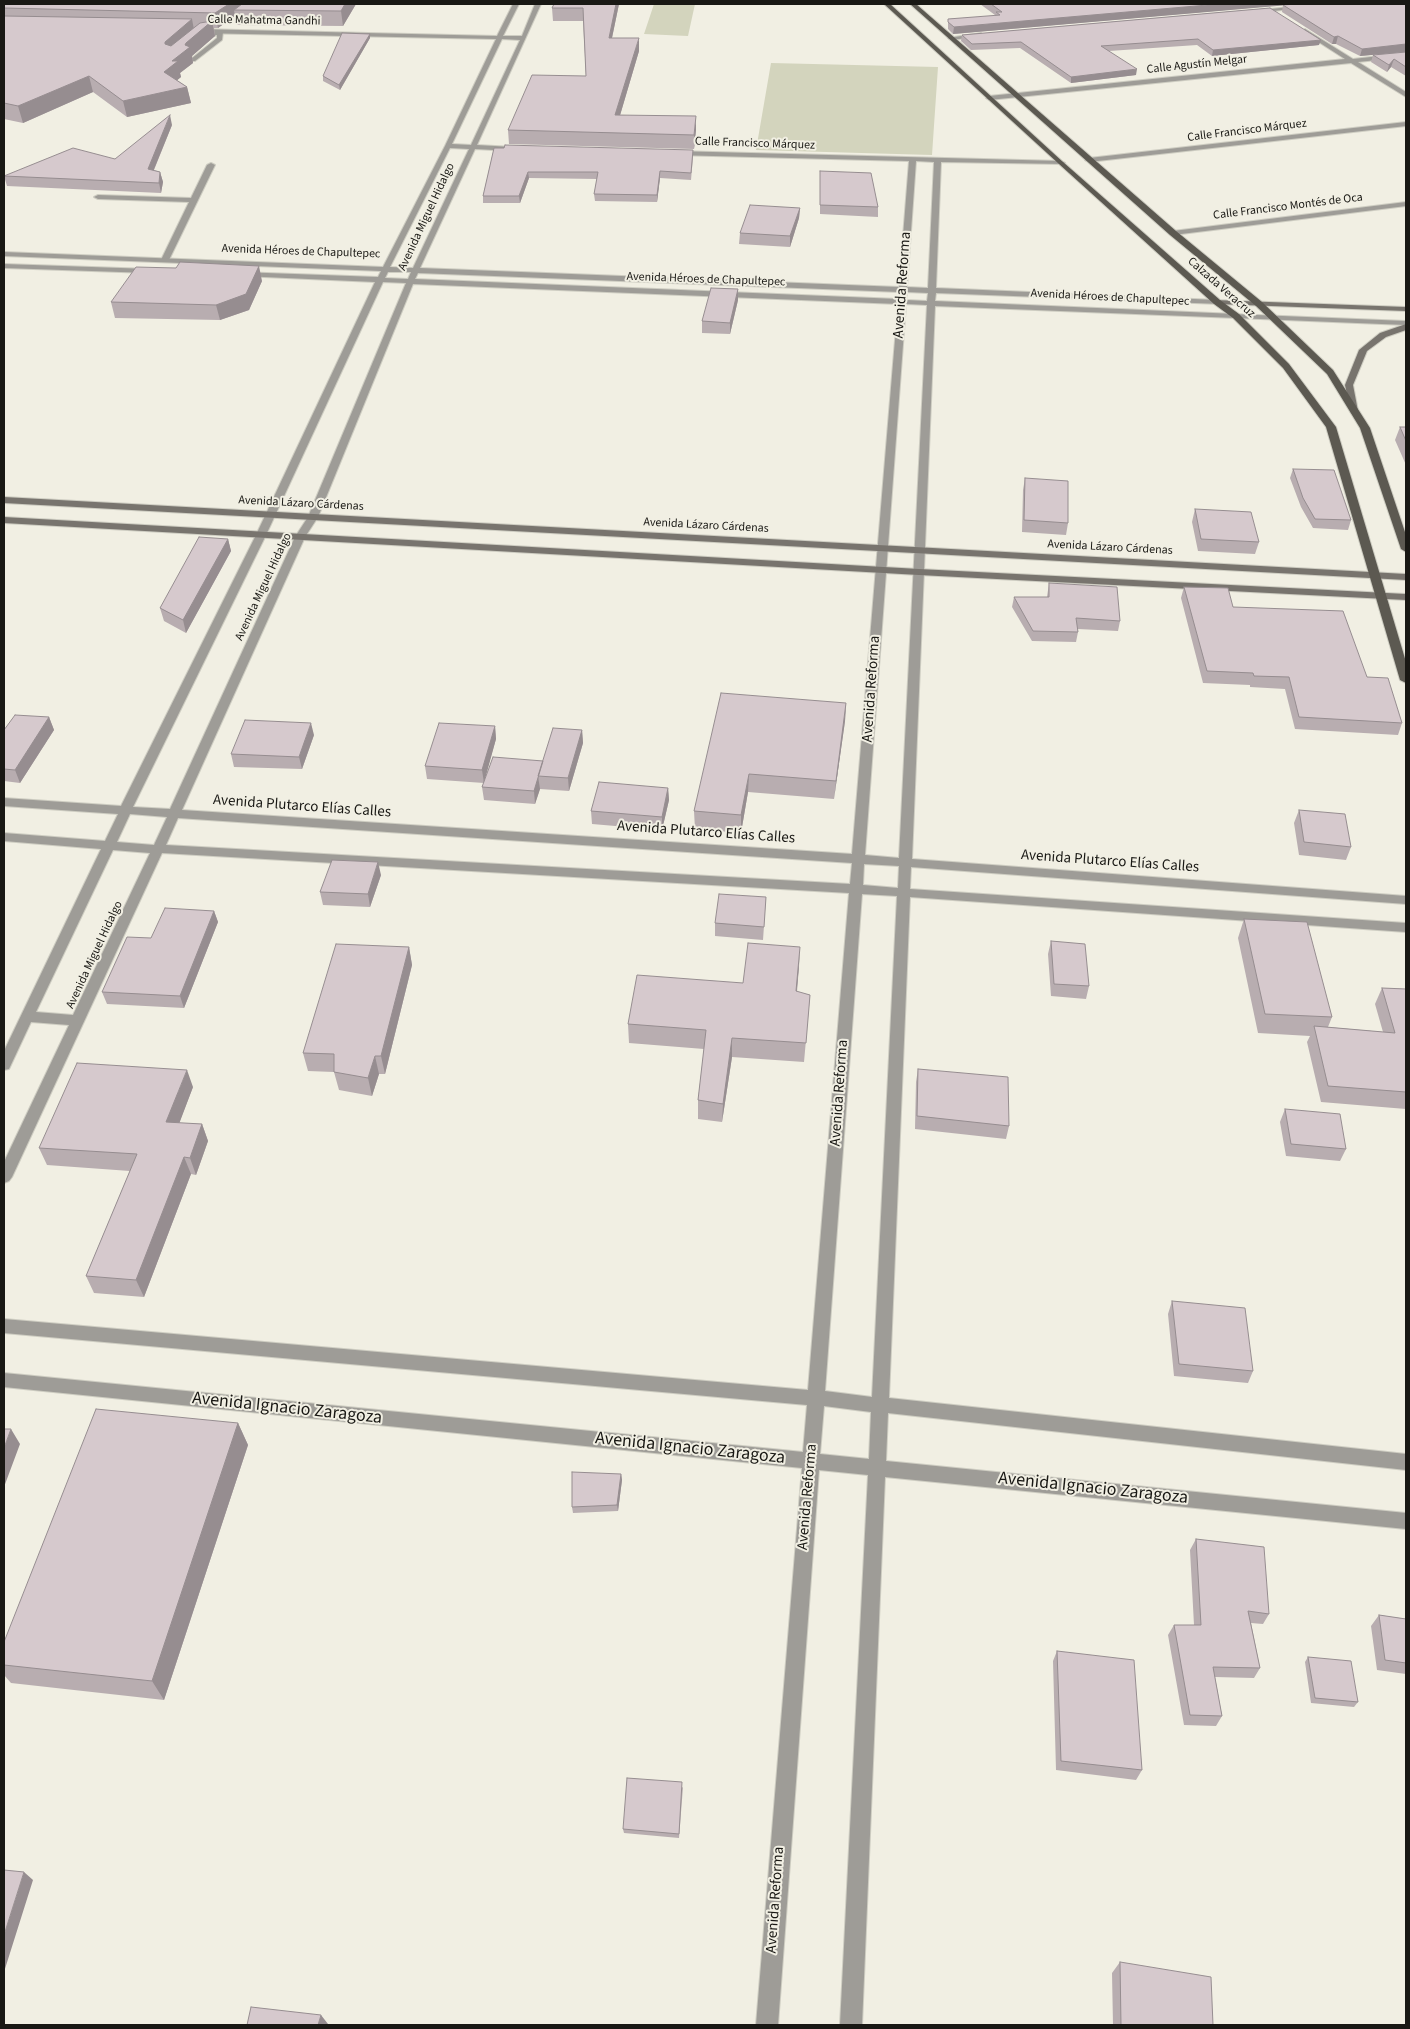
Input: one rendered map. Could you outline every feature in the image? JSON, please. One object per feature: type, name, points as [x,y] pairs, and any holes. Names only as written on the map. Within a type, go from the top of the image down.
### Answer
[{"type":"main road","name":"Calzada Veracruz","points":[[887,4],[1061,163],[1236,316],[1286,366],[1331,426],[1406,680]]},
{"type":"main road","name":"Calzada Veracruz","points":[[913,4],[1173,233],[1275,318],[1330,372],[1365,428],[1406,549]]},
{"type":"main road","name":"Avenida Héroes de Chapultepec","points":[[1218,302],[1406,309]]},
{"type":"main road","points":[[1354,411],[1349,385],[1363,350],[1383,336],[1406,327]]},
{"type":"main road","name":"Avenida Lázaro Cárdenas","points":[[4,500],[1406,577]]},
{"type":"main road","points":[[4,520],[881,570],[1406,597]]},
{"type":"street","name":"Avenida Miguel Hidalgo","points":[[4,1064],[126,809],[261,535],[386,268],[448,146],[516,4]]},
{"type":"street","name":"Avenida Miguel Hidalgo","points":[[4,1177],[158,849],[300,537],[313,517],[411,280],[538,4]]},
{"type":"street","points":[[1261,4],[1279,15]]},
{"type":"street","points":[[1242,12],[1336,4]]},
{"type":"street","points":[[1295,25],[1406,95]]},
{"type":"street","points":[[194,42],[200,36],[220,32],[228,26]]},
{"type":"street","name":"Calle Mahatma Gandhi","points":[[190,31],[524,38]]},
{"type":"street","points":[[193,60],[220,39],[220,32]]},
{"type":"street","points":[[951,38],[990,35]]},
{"type":"street","name":"Calle Agustín Melgar","points":[[989,98],[1406,55]]},
{"type":"street","name":"Calle Francisco Márquez","points":[[1089,160],[1406,124]]},
{"type":"street","points":[[448,146],[522,149]]},
{"type":"street","name":"Calle Francisco Márquez","points":[[669,153],[1061,163]]},
{"type":"street","name":"Avenida Reforma","points":[[767,2025],[913,160]]},
{"type":"street","name":"Avenida Reforma","points":[[851,2025],[938,160]]},
{"type":"street","points":[[4,266],[156,272],[165,260],[211,165]]},
{"type":"street","points":[[98,197],[194,200]]},
{"type":"street","name":"Calle Francisco Montés de Oca","points":[[1173,233],[1406,204]]},
{"type":"street","name":"Avenida Héroes de Chapultepec","points":[[4,254],[386,268],[903,295]]},
{"type":"street","name":"Avenida Héroes de Chapultepec","points":[[234,274],[932,296],[1218,302]]},
{"type":"street","name":"Avenida Héroes de Chapultepec","points":[[932,296],[1236,316],[1406,323]]},
{"type":"street","name":"Avenida Plutarco Elías Calles","points":[[4,802],[126,809],[173,815],[906,862],[1406,900]]},
{"type":"street","points":[[4,837],[158,849],[856,889],[904,894],[1406,928]]},
{"type":"street","points":[[27,1017],[78,1020]]},
{"type":"street","points":[[4,1326],[880,1404],[1406,1462]]},
{"type":"street","name":"Avenida Ignacio Zaragoza","points":[[4,1380],[877,1466],[1406,1521]]},
{"type":"green space","points":[[654,4],[695,4],[688,36],[644,34]]},
{"type":"green space","points":[[771,63],[938,67],[932,155],[756,150]]},
{"type":"building","points":[[4,4],[229,4],[215,13],[4,8]]},
{"type":"building","points":[[242,4],[345,4],[341,11],[234,10]]},
{"type":"building","points":[[554,4],[616,4],[609,38],[639,38],[615,115],[696,116],[694,135],[508,130],[532,75],[586,76],[583,8],[552,8]]},
{"type":"building","points":[[991,4],[1219,4],[954,27],[948,22],[948,19],[1000,15],[996,12],[1002,12]]},
{"type":"building","points":[[1406,4],[1406,44],[1362,49],[1338,36],[1334,37],[1283,5]]},
{"type":"building","points":[[1270,8],[1321,40],[1213,50],[1198,39],[1101,46],[1137,69],[1071,77],[1021,42],[972,44],[962,35]]},
{"type":"building","points":[[4,16],[192,19],[165,42],[165,44],[171,46],[200,23],[212,21],[186,43],[185,45],[190,47],[172,61],[178,61],[164,72],[187,87],[123,101],[89,76],[18,106],[4,103]]},
{"type":"building","points":[[342,33],[370,34],[339,85],[323,76]]},
{"type":"building","points":[[1406,52],[1406,67],[1394,59],[1389,65],[1373,55]]},
{"type":"building","points":[[170,115],[148,169],[160,172],[159,183],[4,176],[73,148],[115,159]]},
{"type":"building","points":[[505,145],[693,150],[691,173],[660,171],[657,195],[594,194],[598,172],[528,172],[519,196],[483,196],[494,148],[504,148]]},
{"type":"building","points":[[820,171],[871,173],[878,207],[820,205]]},
{"type":"building","points":[[750,205],[800,208],[790,236],[740,233]]},
{"type":"building","points":[[180,262],[259,266],[246,294],[216,305],[111,302],[136,267],[176,268]]},
{"type":"building","points":[[711,288],[738,289],[730,323],[702,321]]},
{"type":"building","points":[[1400,427],[1406,427],[1406,441]]},
{"type":"building","points":[[1293,469],[1334,470],[1351,520],[1315,519],[1303,498]]},
{"type":"building","points":[[1025,478],[1068,481],[1068,523],[1024,520]]},
{"type":"building","points":[[1195,509],[1251,512],[1259,542],[1201,539]]},
{"type":"building","points":[[199,537],[228,539],[183,620],[160,608]]},
{"type":"building","points":[[1049,583],[1117,587],[1120,621],[1076,618],[1078,632],[1033,631],[1014,597],[1049,597]]},
{"type":"building","points":[[1184,587],[1228,588],[1233,607],[1343,611],[1367,677],[1388,678],[1402,723],[1299,717],[1289,677],[1254,676],[1253,673],[1207,671]]},
{"type":"building","points":[[721,693],[846,703],[836,781],[749,774],[741,815],[694,811]]},
{"type":"building","points":[[15,715],[49,717],[15,770],[4,769],[4,730]]},
{"type":"building","points":[[245,720],[311,723],[299,757],[231,754]]},
{"type":"building","points":[[439,723],[495,726],[482,770],[425,766]]},
{"type":"building","points":[[553,728],[582,730],[568,778],[538,776]]},
{"type":"building","points":[[493,757],[543,761],[534,791],[482,787]]},
{"type":"building","points":[[599,782],[668,788],[662,817],[591,811]]},
{"type":"building","points":[[1299,810],[1345,814],[1351,847],[1304,842]]},
{"type":"building","points":[[332,860],[378,862],[368,894],[320,892]]},
{"type":"building","points":[[719,894],[766,897],[764,927],[715,923]]},
{"type":"building","points":[[165,908],[214,911],[180,996],[102,992],[127,937],[151,938]]},
{"type":"building","points":[[1244,919],[1307,922],[1332,1017],[1265,1014]]},
{"type":"building","points":[[1051,941],[1085,944],[1089,986],[1054,984]]},
{"type":"building","points":[[748,943],[800,947],[796,991],[810,995],[806,1043],[732,1038],[723,1104],[698,1100],[706,1030],[628,1024],[637,975],[743,983]]},
{"type":"building","points":[[336,944],[409,947],[381,1056],[375,1056],[368,1078],[334,1072],[334,1054],[303,1053]]},
{"type":"building","points":[[1382,988],[1406,989],[1406,1092],[1328,1086],[1314,1026],[1395,1033]]},
{"type":"building","points":[[77,1063],[187,1070],[166,1122],[202,1124],[190,1158],[184,1157],[136,1280],[86,1276],[137,1154],[39,1148]]},
{"type":"building","points":[[918,1069],[1008,1077],[1009,1126],[917,1116]]},
{"type":"building","points":[[1285,1109],[1340,1114],[1346,1149],[1291,1144]]},
{"type":"building","points":[[1172,1301],[1245,1308],[1253,1371],[1179,1364]]},
{"type":"building","points":[[96,1409],[238,1423],[152,1681],[4,1665],[4,1642]]},
{"type":"building","points":[[4,1429],[11,1429],[4,1448]]},
{"type":"building","points":[[572,1472],[621,1474],[617,1505],[572,1507]]},
{"type":"building","points":[[1196,1539],[1264,1547],[1269,1614],[1248,1611],[1260,1668],[1213,1667],[1222,1716],[1190,1715],[1174,1625],[1201,1625]]},
{"type":"building","points":[[1379,1615],[1406,1619],[1406,1663],[1385,1660]]},
{"type":"building","points":[[1057,1651],[1134,1660],[1142,1770],[1061,1761]]},
{"type":"building","points":[[1308,1657],[1351,1661],[1358,1702],[1315,1698]]},
{"type":"building","points":[[627,1778],[682,1782],[679,1834],[623,1829]]},
{"type":"building","points":[[4,1870],[24,1872],[4,1935]]},
{"type":"building","points":[[1120,1962],[1211,1977],[1213,2025],[1121,2025]]},
{"type":"building","points":[[251,2007],[321,2015],[318,2025],[247,2025]]}]
